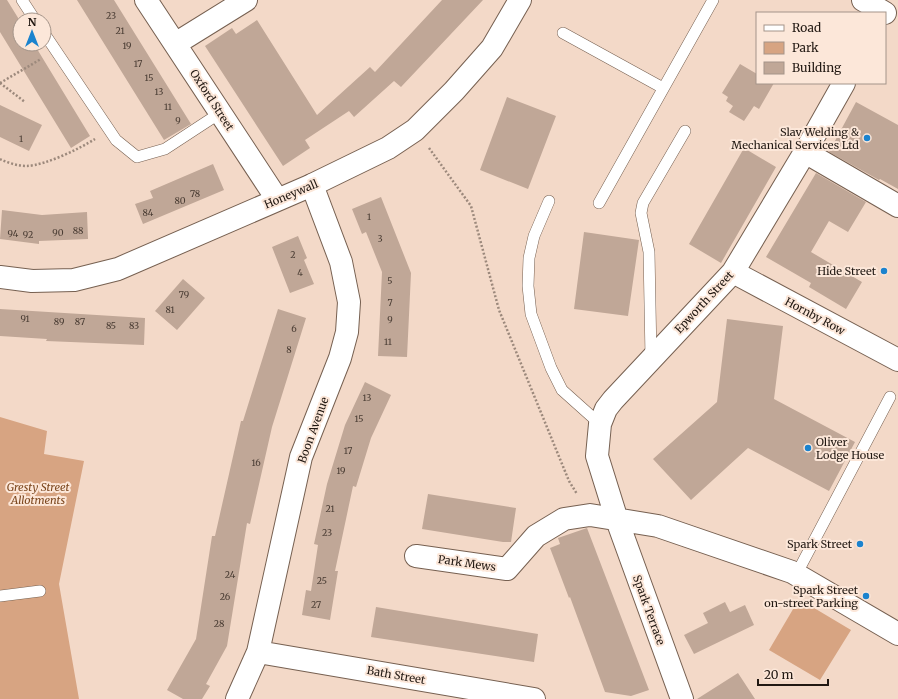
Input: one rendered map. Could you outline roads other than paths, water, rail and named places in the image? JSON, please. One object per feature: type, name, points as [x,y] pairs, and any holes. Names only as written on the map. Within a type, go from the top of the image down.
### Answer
[{"type":"street","name":"Oxford Street","points":[[146,0],[278,199]]},
{"type":"street","points":[[175,44],[246,0]]},
{"type":"street","name":"Honeywall","points":[[0,277],[32,281],[74,280],[118,269],[312,185],[388,148],[415,130],[454,92],[492,48],[520,0]]},
{"type":"street","points":[[863,0],[882,12]]},
{"type":"street","points":[[885,12],[891,0]]},
{"type":"street","points":[[886,14],[898,21]]},
{"type":"street","name":"Epworth Street","points":[[617,520],[597,456],[600,424],[606,409],[733,272],[843,84]]},
{"type":"street","points":[[804,152],[898,206]]},
{"type":"street","name":"Boon Avenue","points":[[237,699],[258,652],[301,457],[340,358],[347,332],[349,302],[341,262],[312,185]]},
{"type":"street","name":"Hornby Row","points":[[733,272],[898,360]]},
{"type":"street","name":"Park Mews","points":[[416,556],[507,569],[536,536],[564,518],[590,515],[617,520]]},
{"type":"street","points":[[617,520],[658,526],[792,572],[898,634]]},
{"type":"street","name":"Spark Terrace","points":[[617,520],[682,699]]},
{"type":"street","name":"Bath Street","points":[[258,652],[534,699]]},
{"type":"lane","points":[[22,0],[30,12]]},
{"type":"lane","points":[[598,203],[713,0]]},
{"type":"lane","points":[[563,33],[663,88]]},
{"type":"lane","points":[[52,45],[116,140],[137,157],[165,149],[220,113]]},
{"type":"lane","points":[[651,360],[649,252],[641,213],[643,202],[685,131]]},
{"type":"lane","points":[[549,201],[534,236],[529,258],[528,286],[531,314],[551,368],[562,390],[600,424]]},
{"type":"lane","points":[[796,575],[890,397]]},
{"type":"lane","points":[[0,596],[40,591]]},
{"type":"place","name":"Slav Welding & Mechanical Services Ltd","points":[[867,138]]},
{"type":"place","name":"Hide Street","points":[[884,271]]},
{"type":"place","name":"Oliver Lodge House","points":[[808,448]]},
{"type":"place","name":"Spark Street","points":[[860,544]]},
{"type":"place","name":"Spark Street on-street Parking","points":[[866,596]]},
{"type":"park label","name":"Gresty Street Allotments","points":[[38,493]]}]
